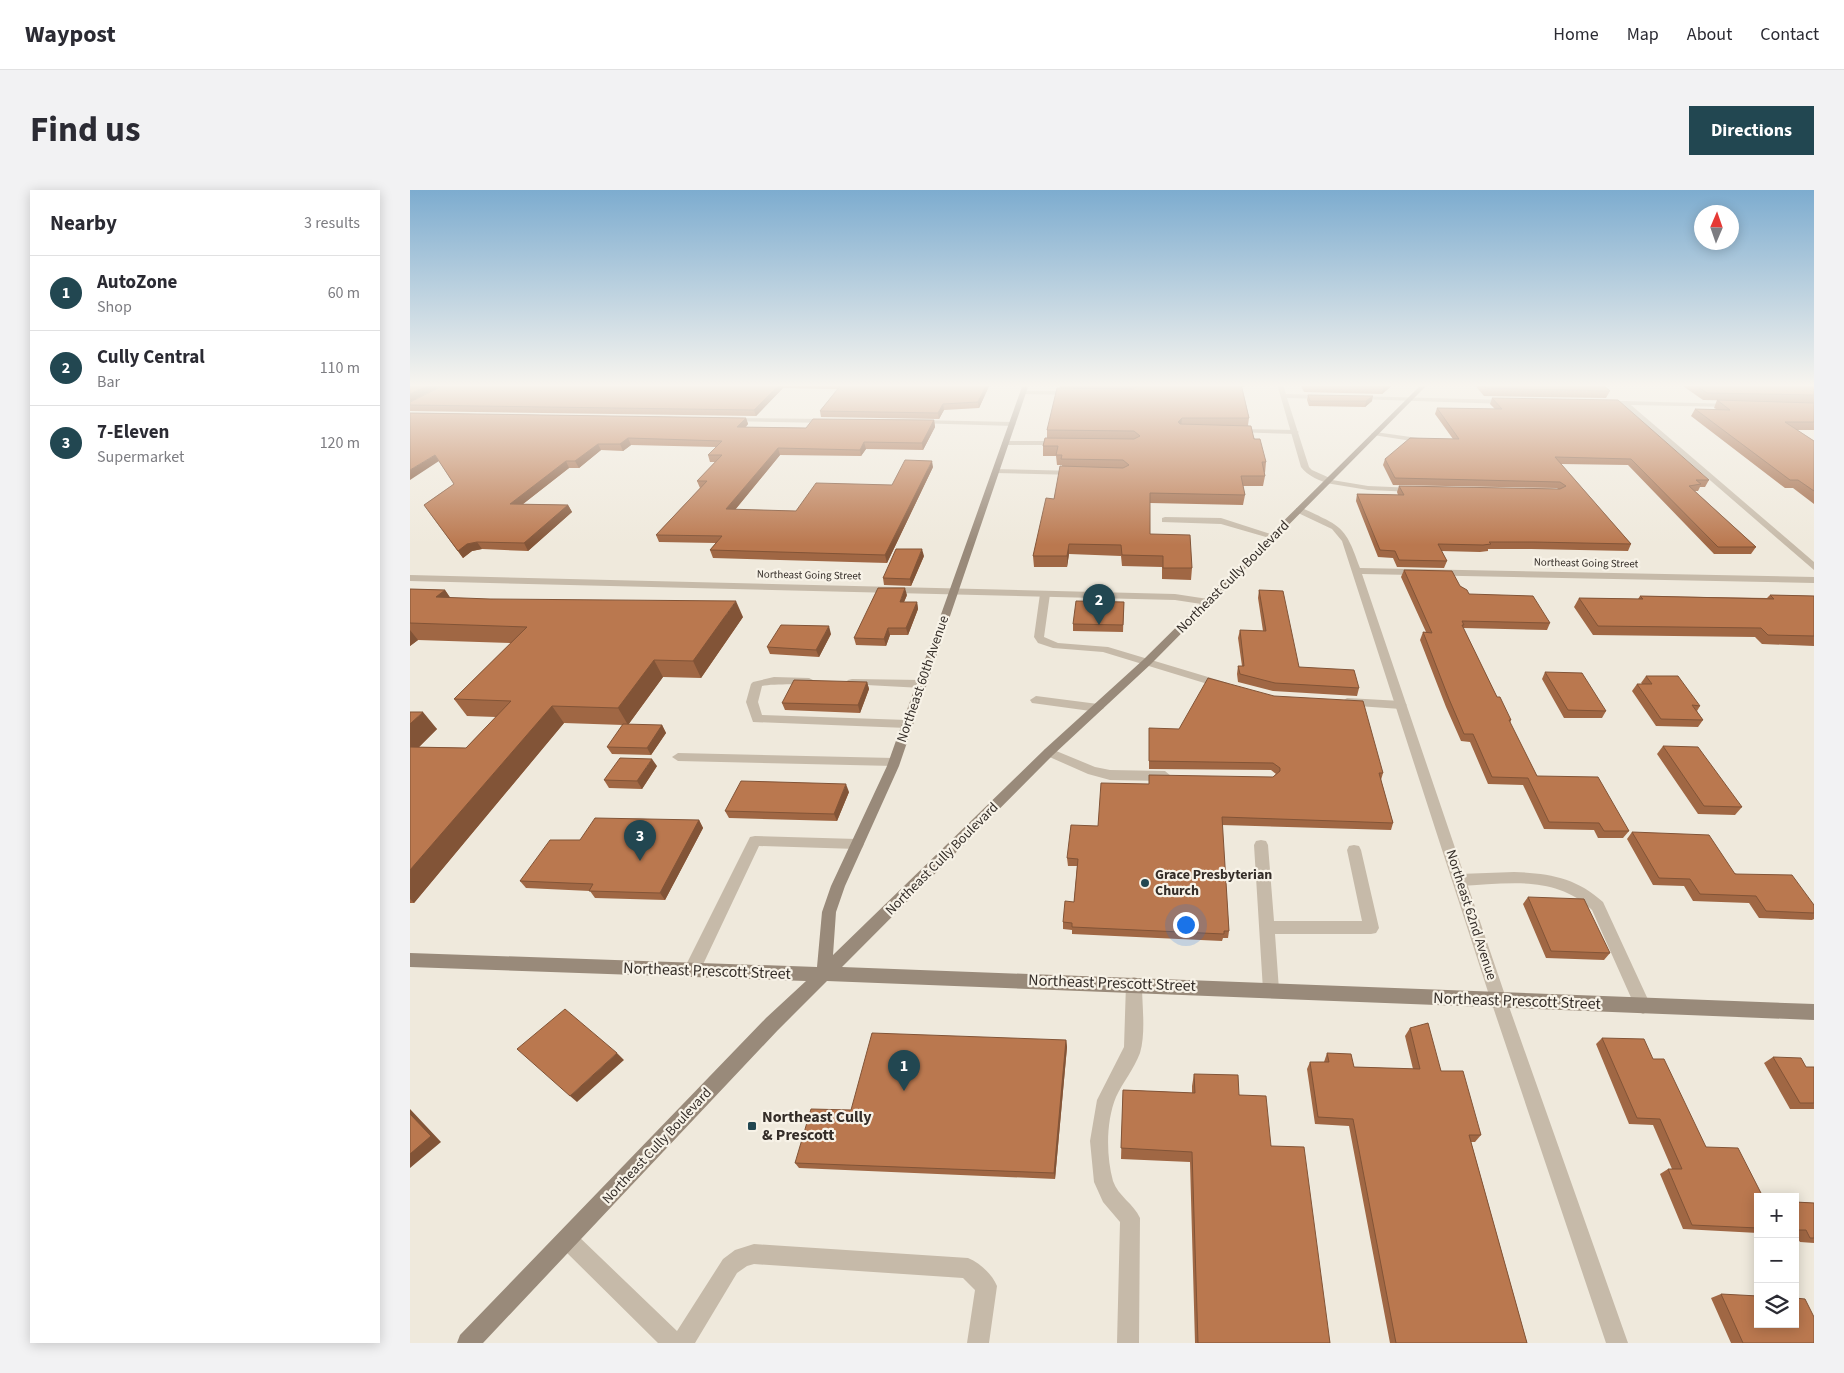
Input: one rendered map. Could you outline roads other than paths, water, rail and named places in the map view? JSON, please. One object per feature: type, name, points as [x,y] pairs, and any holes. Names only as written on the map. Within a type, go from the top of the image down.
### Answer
[{"type":"street","name":"Northeast 60th Avenue","points":[[824,974],[829,912],[838,886],[894,762],[1008,438]]},
{"type":"street","points":[[1297,438],[1305,467],[1309,472],[1329,481],[1368,488],[1425,490]]},
{"type":"street","name":"Northeast Cully Boulevard","points":[[468,1343],[772,1024],[1049,752],[1147,662],[1371,438]]},
{"type":"street","points":[[1410,438],[1430,440]]},
{"type":"street","points":[[1664,438],[1814,567]]},
{"type":"street","points":[[1006,443],[1071,442]]},
{"type":"street","points":[[996,471],[1085,473]]},
{"type":"street","name":"Northeast 62nd Avenue","points":[[1299,510],[1327,522],[1342,532],[1357,571],[1499,1001],[1617,1343]]},
{"type":"street","points":[[1165,520],[1221,521],[1273,536]]},
{"type":"street","name":"Northeast Going Street","points":[[1357,571],[1814,580]]},
{"type":"street","name":"Northeast Going Street","points":[[410,578],[1175,597],[1208,602]]},
{"type":"street","points":[[1045,594],[1039,637],[1042,641],[1058,646],[1104,649],[1233,687]]},
{"type":"street","points":[[823,681],[774,680],[757,684],[752,702],[757,719],[907,724]]},
{"type":"street","points":[[843,682],[922,684]]},
{"type":"street","points":[[1036,700],[1098,708]]},
{"type":"street","points":[[1337,701],[1401,704]]},
{"type":"street","points":[[1049,752],[1092,772],[1110,775],[1176,776]]},
{"type":"street","points":[[678,757],[894,762]]},
{"type":"street","points":[[692,970],[755,841],[857,844]]},
{"type":"street","points":[[1261,846],[1271,990]]},
{"type":"street","points":[[1267,927],[1371,928],[1354,850]]},
{"type":"street","points":[[1459,880],[1536,879],[1572,886],[1589,895],[1598,906],[1643,1006]]},
{"type":"street","name":"Northeast Prescott Street","points":[[410,960],[1134,984],[1499,1001],[1814,1012]]},
{"type":"street","points":[[1128,1343],[1130,1218],[1108,1192],[1101,1175],[1100,1129],[1110,1091],[1121,1076],[1132,1051],[1134,984]]},
{"type":"street","points":[[568,1240],[674,1343]]},
{"type":"street","points":[[682,1343],[730,1266],[742,1258],[754,1254],[968,1268],[986,1286],[978,1343]]},
{"type":"place","name":"Cully Central","points":[[1099,625]]},
{"type":"place","name":"7-Eleven","points":[[640,861]]},
{"type":"place","name":"Grace Presbyterian Church","points":[[1145,883]]},
{"type":"place","name":"AutoZone","points":[[904,1091]]},
{"type":"place","name":"Northeast Cully & Prescott","points":[[752,1126]]}]
